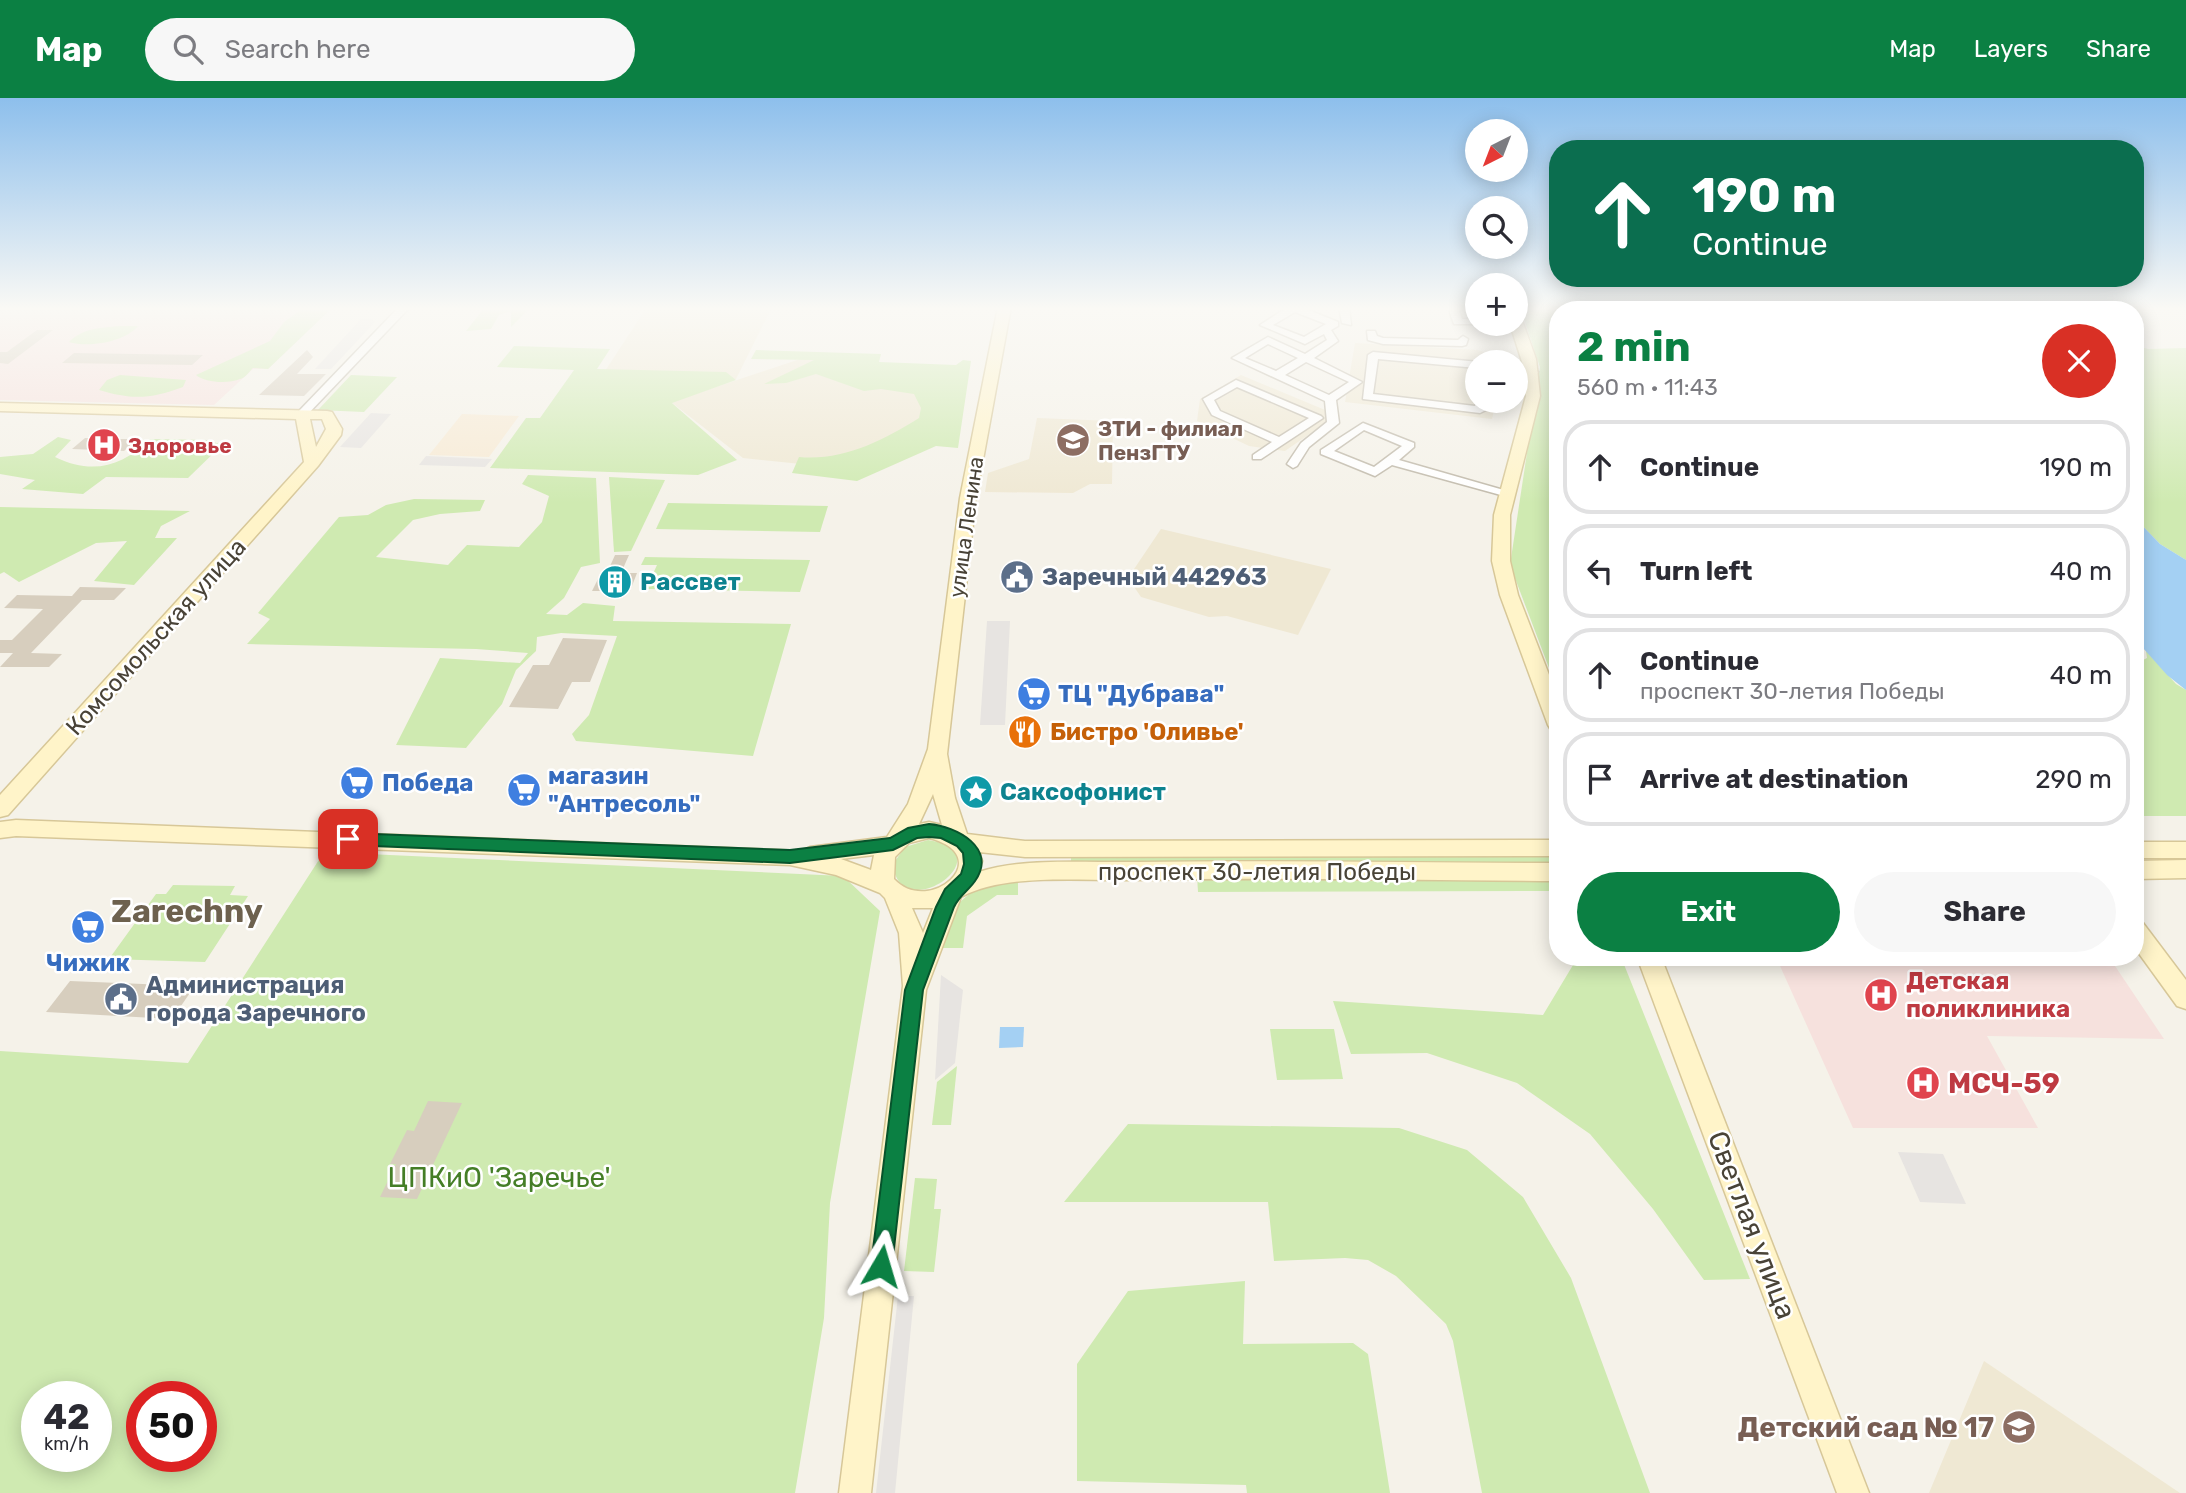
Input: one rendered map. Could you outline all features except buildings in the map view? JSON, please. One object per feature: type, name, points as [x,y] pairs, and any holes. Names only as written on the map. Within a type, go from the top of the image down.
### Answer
[{"type":"main road","name":"улица Ленина","points":[[897,841],[919,804],[938,749],[968,498],[992,372]]},
{"type":"main road","points":[[1528,383],[1532,396],[1528,412]]},
{"type":"main road","points":[[0,407],[327,415],[334,429],[330,438],[320,443],[308,442]]},
{"type":"main road","points":[[1528,413],[1500,537],[1501,561],[1509,595],[1549,701]]},
{"type":"main road","points":[[302,414],[312,463]]},
{"type":"main road","name":"Комсомольская улица","points":[[1,799],[33,773],[312,463],[330,438]]},
{"type":"main road","name":"улица Ленина","points":[[938,749],[944,798],[960,839]]},
{"type":"main road","points":[[1,799],[8,829],[790,857],[839,867],[908,900],[923,901],[955,891]]},
{"type":"main road","points":[[790,857],[897,841],[929,830],[960,839],[971,852],[969,877],[955,891],[939,920],[914,990]]},
{"type":"main road","name":"проспект 30-летия Победы","points":[[960,839],[1025,849],[1549,848]]},
{"type":"main road","points":[[855,1493],[914,990],[911,933],[891,890],[881,876],[885,853],[897,841]]},
{"type":"main road","points":[[2144,850],[2186,850]]},
{"type":"main road","points":[[2144,870],[2186,869]]},
{"type":"main road","name":"проспект 30-летия Победы","points":[[955,891],[995,876],[1024,873],[1187,870],[1549,872]]},
{"type":"main road","points":[[2144,942],[2186,999]]},
{"type":"main road","name":"Светлая улица","points":[[1652,966],[1853,1493]]},
{"type":"street","points":[[302,414],[342,372]]},
{"type":"street","points":[[1269,372],[1330,400]]},
{"type":"street","points":[[1283,378],[1293,372]]},
{"type":"street","points":[[1330,400],[1357,382],[1337,372]]},
{"type":"street","points":[[1371,372],[1367,397],[1465,408]]},
{"type":"street","points":[[1257,457],[1317,418],[1236,383],[1208,399],[1216,413],[1280,442]]},
{"type":"street","points":[[1293,464],[1305,445],[1333,423],[1330,400]]},
{"type":"street","points":[[1363,426],[1410,446],[1390,461],[1375,472],[1325,452],[1363,426]]},
{"type":"street","points":[[1390,461],[1508,493]]},
{"type":"shaded area","points":[[0,372],[250,372],[214,405],[0,400]]},
{"type":"shaded area","points":[[604,372],[739,372],[736,379],[603,374]]},
{"type":"shaded area","points":[[761,372],[957,372],[945,429],[840,468],[743,458],[671,402]]},
{"type":"shaded area","points":[[1350,372],[1465,372],[1465,413],[1493,413],[1492,419],[1345,402]]},
{"type":"shaded area","points":[[1241,375],[1337,415],[1285,451],[1249,446],[1197,421],[1200,399]]},
{"type":"shaded area","points":[[371,413],[391,414],[361,448],[340,447]]},
{"type":"shaded area","points":[[462,414],[519,416],[489,457],[429,455]]},
{"type":"shaded area","name":"ЗТИ - филиал ПензГТУ","points":[[1037,418],[1113,421],[1112,484],[1090,484],[1073,493],[985,492],[988,473],[1029,459]]},
{"type":"shaded area","points":[[426,456],[492,459],[485,467],[419,465]]},
{"type":"shaded area","points":[[1161,529],[1331,569],[1298,635],[1227,616],[1209,617],[1141,597],[1128,578]]},
{"type":"shaded area","points":[[987,621],[1010,621],[1005,725],[980,725]]},
{"type":"shaded area","name":"МСЧ-59","points":[[1780,966],[2115,966],[2164,1039],[1987,1036],[2038,1128],[1853,1128]]},
{"type":"shaded area","points":[[941,975],[963,990],[955,1063],[935,1080]]},
{"type":"shaded area","points":[[1898,1152],[1943,1154],[1966,1204],[1920,1202]]},
{"type":"shaded area","points":[[898,1296],[914,1296],[895,1493],[876,1493]]},
{"type":"shaded area","name":"Детский сад № 17","points":[[1984,1361],[2180,1493],[1929,1493]]},
{"type":"green space","points":[[202,372],[249,372],[230,382],[211,381],[196,375]]},
{"type":"green space","points":[[573,372],[726,372],[736,380],[672,403],[737,460],[698,475],[490,468],[526,418],[540,418]]},
{"type":"green space","points":[[789,372],[969,372],[958,448],[936,446],[857,481],[792,473],[799,457],[831,456],[862,448],[919,418],[921,408],[914,394],[881,389],[864,391],[816,374],[786,383],[764,384]]},
{"type":"green space","points":[[1539,372],[1549,372],[1549,668],[1510,565]]},
{"type":"green space","points":[[2144,372],[2186,372],[2186,560],[2160,544],[2144,527]]},
{"type":"green space","points":[[120,375],[186,380],[183,387],[151,396],[132,397],[99,390],[107,380]]},
{"type":"green space","points":[[351,375],[397,377],[364,412],[318,410]]},
{"type":"green space","points":[[58,437],[71,440],[55,457],[69,463],[94,467],[117,462],[129,456],[150,439],[208,440],[222,445],[188,478],[106,477],[83,494],[22,489],[35,480],[0,474],[0,457],[33,454]]},
{"type":"green space","points":[[528,475],[596,478],[600,563],[581,567],[564,598],[546,614],[567,615],[583,603],[615,606],[613,621],[791,624],[753,756],[576,741],[572,734],[589,715],[617,636],[561,633],[537,637],[536,651],[516,670],[502,704],[466,748],[396,745],[440,658],[520,663],[528,653],[476,649],[247,644],[270,619],[258,613],[339,517],[368,515],[386,505],[414,499],[485,500],[480,511],[440,514],[413,520],[376,557],[448,565],[467,545],[519,547],[542,522],[549,496],[522,484]]},
{"type":"green space","points":[[609,477],[665,480],[631,551],[614,552]]},
{"type":"green space","points":[[668,503],[828,506],[820,532],[656,529]]},
{"type":"green space","points":[[0,507],[190,511],[161,526],[155,538],[177,538],[134,585],[94,581],[127,541],[96,543],[19,582],[4,572],[0,574]]},
{"type":"green space","points":[[645,557],[810,560],[800,592],[646,589],[657,565],[641,565]]},
{"type":"green space","points":[[2146,651],[2176,684],[2186,690],[2186,816],[2144,816],[2144,660],[2147,658]]},
{"type":"green space","points":[[928,840],[950,847],[957,858],[954,870],[943,881],[928,888],[912,890],[900,882],[893,864],[905,847]]},
{"type":"green space","name":"ЦПКиО 'Заречье'","points":[[324,852],[843,876],[880,911],[830,1203],[824,1318],[795,1493],[0,1493],[0,1051],[188,1063]]},
{"type":"green space","points":[[1071,856],[1549,856],[1549,865],[1071,866]]},
{"type":"green space","points":[[1197,875],[1549,876],[1549,891],[1198,892]]},
{"type":"green space","points":[[1018,881],[1018,895],[997,895],[967,916],[963,948],[933,948],[947,919],[963,899],[985,887]]},
{"type":"green space","points":[[173,885],[235,886],[230,895],[248,896],[205,962],[109,959],[156,894],[166,894]]},
{"type":"green space","points":[[1572,966],[1625,966],[1750,1279],[1704,1280],[1653,1209],[1590,1134],[1517,1083],[1427,1053],[1351,1054],[1333,1001],[1543,1015]]},
{"type":"green space","points":[[1270,1029],[1334,1029],[1343,1079],[1277,1080]]},
{"type":"green space","points":[[957,1066],[951,1125],[932,1125],[937,1082]]},
{"type":"green space","points":[[1128,1124],[1399,1128],[1467,1150],[1523,1197],[1571,1278],[1650,1493],[1482,1493],[1453,1341],[1446,1324],[1396,1276],[1368,1260],[1345,1258],[1274,1261],[1268,1202],[1064,1202]]},
{"type":"green space","points":[[915,1178],[937,1179],[934,1209],[941,1209],[934,1272],[904,1271]]},
{"type":"green space","points":[[1245,1281],[1243,1344],[1353,1343],[1368,1354],[1390,1493],[1247,1493],[1246,1485],[1077,1481],[1077,1364],[1128,1291]]},
{"type":"water","points":[[2144,527],[2160,544],[2186,560],[2186,690],[2167,675],[2144,649]]},
{"type":"water","points":[[1000,1027],[1024,1027],[1023,1047],[999,1048]]},
{"type":"place","name":"ЗТИ - филиал ПензГТУ","points":[[1073,440]]},
{"type":"place","name":"Здоровье","points":[[104,445]]},
{"type":"place","name":"Заречный 442963","points":[[1017,577]]},
{"type":"place","name":"Рассвет","points":[[615,582]]},
{"type":"place","name":"ТЦ \"Дубрава\"","points":[[1034,694]]},
{"type":"place","name":"Бистро 'Оливье'","points":[[1025,732]]},
{"type":"place","name":"Победа","points":[[357,783]]},
{"type":"place","name":"магазин \"Антресоль\"","points":[[524,790]]},
{"type":"place","name":"Саксофонист","points":[[976,792]]},
{"type":"place","name":"Чижик","points":[[88,927]]},
{"type":"place","name":"Детская поликлиника","points":[[1881,995]]},
{"type":"place","name":"Администрация города Заречного","points":[[121,999]]},
{"type":"place","name":"МСЧ-59","points":[[1923,1083]]},
{"type":"place","name":"Детский сад № 17","points":[[2019,1427]]},
{"type":"district","name":"Zarechny","points":[[187,911]]},
{"type":"route","points":[[348,839],[790,857],[893,844],[900,838],[929,830],[957,837],[971,852],[972,864],[969,877],[951,894],[939,920],[914,990],[881,1266]]}]
